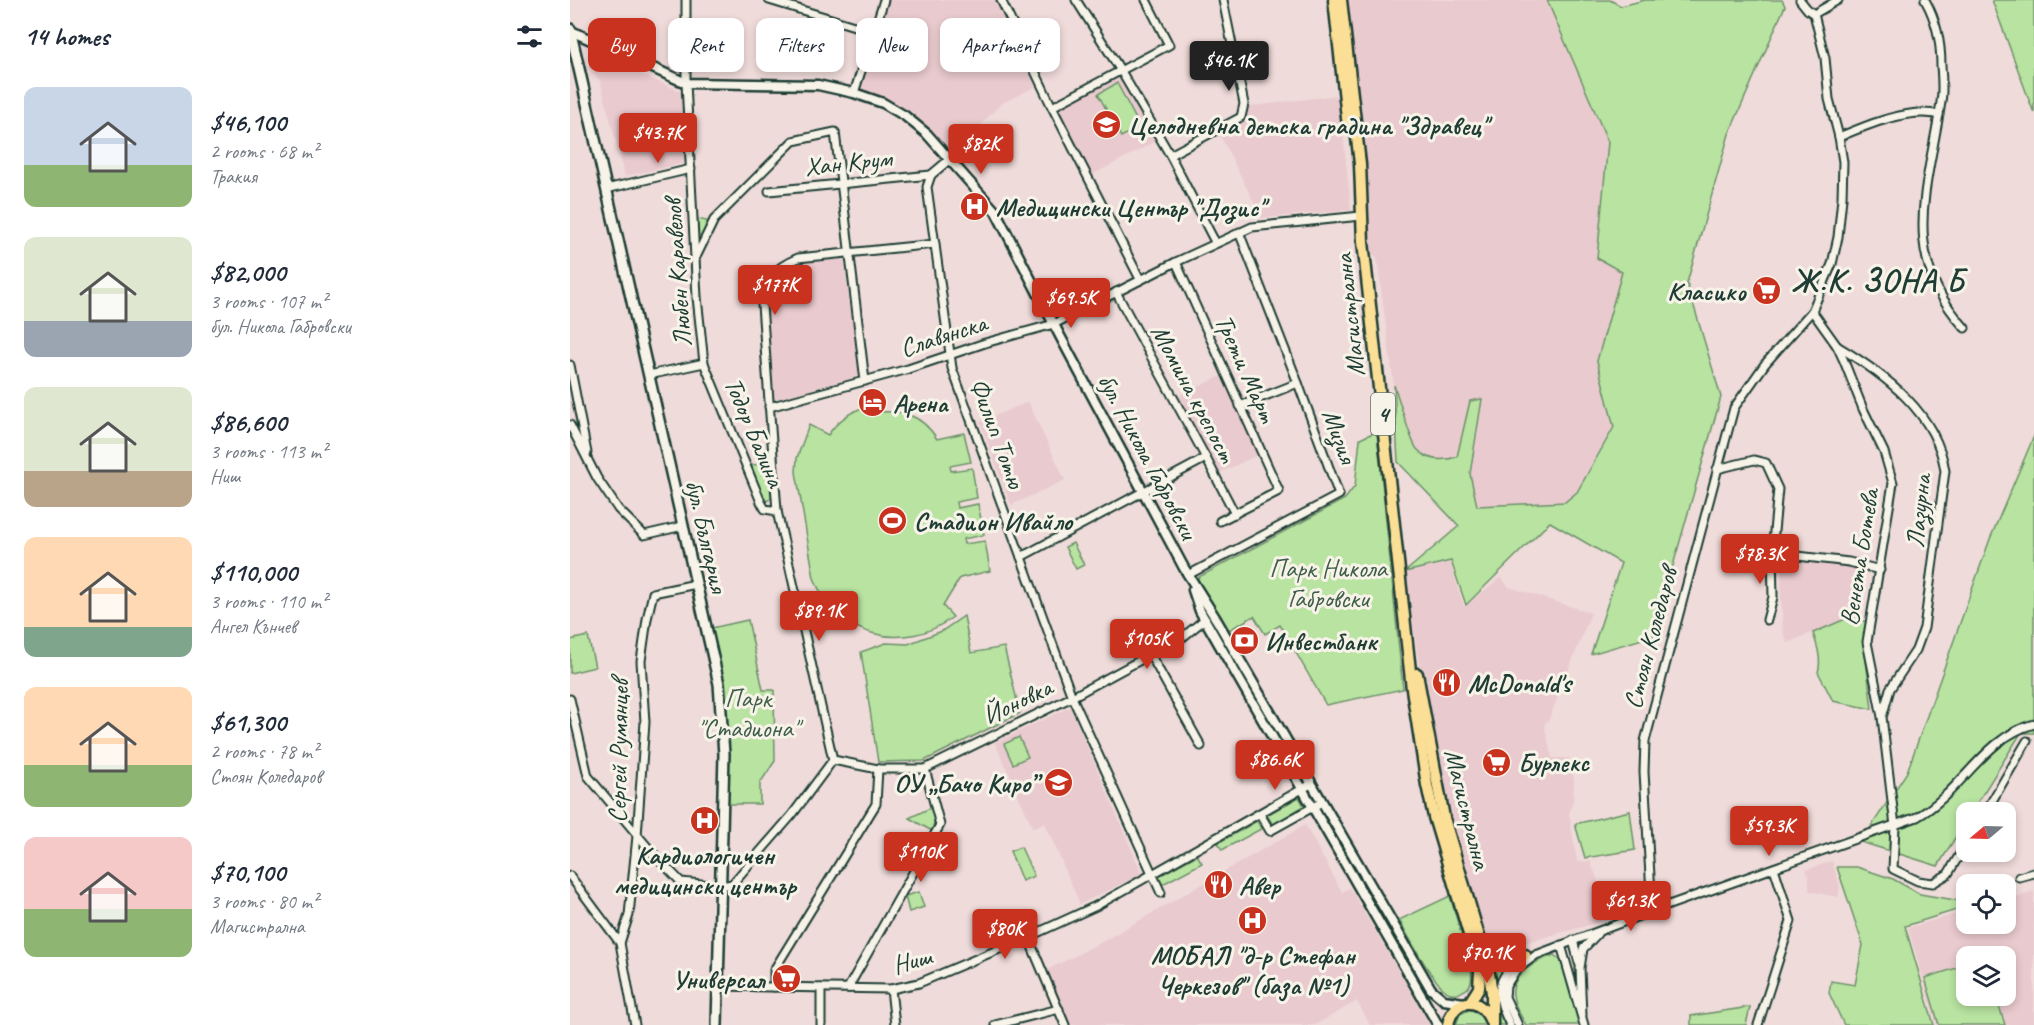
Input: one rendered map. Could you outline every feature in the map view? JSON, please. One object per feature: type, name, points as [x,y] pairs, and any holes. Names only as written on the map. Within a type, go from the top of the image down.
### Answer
[{"type":"main road","name":"Магистрална","points":[[1334,0],[1354,173],[1361,201]]},
{"type":"main road","name":"Магистрална","points":[[1341,0],[1360,164],[1361,216],[1412,689],[1434,818],[1480,971],[1479,988],[1467,1003],[1453,1012],[1448,1025]]},
{"type":"main road","name":"бул. България","points":[[570,30],[719,684],[724,754],[717,1025]]},
{"type":"main road","name":"Магистрална","points":[[1404,603],[1427,738],[1444,818],[1491,978],[1492,1025]]},
{"type":"main road","points":[[1484,951],[1504,955],[1525,955]]},
{"type":"main road","name":"Магистрална","points":[[1467,1003],[1484,1008],[1492,1025]]},
{"type":"street","name":"Любен Каравелов","points":[[686,0],[687,83],[697,297],[704,363]]},
{"type":"street","points":[[769,0],[856,27]]},
{"type":"street","points":[[878,18],[884,0]]},
{"type":"street","points":[[1001,0],[1052,107],[1140,279]]},
{"type":"street","points":[[1076,0],[1170,155],[1215,242]]},
{"type":"street","points":[[1052,107],[1168,45],[1146,0]]},
{"type":"street","points":[[1170,155],[1241,117],[1244,104],[1223,0]]},
{"type":"street","points":[[1800,0],[1814,14],[1838,0]]},
{"type":"street","points":[[1925,0],[1938,26],[1942,100],[1928,168],[1922,234],[1926,262],[1939,293],[1952,314],[1965,328]]},
{"type":"street","name":"Стоян Коледаров","points":[[1652,911],[1644,772],[1645,741],[1717,469],[1734,408],[1765,364],[1812,311],[1832,264],[1838,237],[1843,162],[1829,99],[1825,58],[1814,14]]},
{"type":"street","name":"бул. Никола Габровски","points":[[570,30],[687,83],[818,85],[854,93],[883,103],[905,116],[927,134],[996,212],[1188,575],[1216,619],[1431,989],[1444,1000],[1467,1003]]},
{"type":"street","points":[[854,93],[861,72]]},
{"type":"street","points":[[1839,137],[1912,113],[1927,112],[1939,115]]},
{"type":"street","points":[[696,258],[714,220],[793,141],[835,132],[866,381]]},
{"type":"street","points":[[931,175],[950,159]]},
{"type":"street","points":[[606,189],[691,169]]},
{"type":"street","name":"Хан Крум","points":[[769,191],[931,175]]},
{"type":"street","name":"Филип Тотю","points":[[931,175],[927,186],[949,357],[1072,697],[1161,893]]},
{"type":"street","name":"Славянска","points":[[769,408],[949,357],[985,343],[1054,324],[1140,279],[1239,232],[1262,225],[1361,216]]},
{"type":"street","name":"Мизия","points":[[1188,575],[1339,495],[1239,232]]},
{"type":"street","points":[[777,511],[762,305],[763,289],[768,280],[773,273],[798,258],[935,244]]},
{"type":"street","name":"Трети Март","points":[[1176,262],[1279,490],[1234,514]]},
{"type":"street","name":"Момина крепост","points":[[1116,292],[1234,514]]},
{"type":"street","name":"Венета Ботева","points":[[1812,311],[1837,346],[1884,452],[1893,483],[1866,642],[1882,717],[1895,826],[1893,869],[1926,883],[1938,881],[1948,874],[1956,860]]},
{"type":"street","name":"Лазурна","points":[[1837,346],[1864,362],[1897,388],[1923,416],[1935,436],[1945,471],[1924,628],[1916,650],[1890,689],[1882,717]]},
{"type":"street","points":[[649,375],[704,363]]},
{"type":"street","name":"Тодор Балина","points":[[704,363],[761,502],[765,509],[777,511],[833,760]]},
{"type":"street","points":[[570,365],[589,465]]},
{"type":"street","points":[[1240,406],[1298,383]]},
{"type":"street","points":[[570,425],[589,465],[618,509],[644,535],[683,526]]},
{"type":"street","points":[[1021,557],[1206,458]]},
{"type":"street","points":[[1717,469],[1754,460],[1766,463],[1778,489],[1772,553],[1773,597],[1767,620]]},
{"type":"street","points":[[1220,521],[1234,514]]},
{"type":"street","points":[[1772,553],[1849,562],[1880,570]]},
{"type":"street","name":"бул. Никола Габровски","points":[[1188,575],[1200,611],[1438,1025]]},
{"type":"street","name":"Сергей Румянцев","points":[[635,1025],[620,943],[629,915],[638,836],[645,722],[641,661],[653,593],[696,584]]},
{"type":"street","name":"Йоновка","points":[[833,760],[878,769],[925,769],[1072,697],[1183,637],[1205,619]]},
{"type":"street","points":[[1150,654],[1201,746]]},
{"type":"street","points":[[570,699],[588,776],[638,836],[681,882],[721,886],[732,884],[737,880],[792,816],[833,760]]},
{"type":"street","points":[[1518,1025],[1504,992],[1508,979],[1531,958],[1652,911],[1895,826],[1932,808],[1950,794],[1995,744],[2012,732],[2034,724]]},
{"type":"street","points":[[1991,802],[2027,741]]},
{"type":"street","points":[[774,987],[774,970],[876,804],[878,769]]},
{"type":"street","points":[[848,988],[940,825],[925,769]]},
{"type":"street","name":"Ниш","points":[[718,986],[891,989],[919,983],[1096,906],[1153,876],[1311,784]]},
{"type":"street","points":[[1260,814],[1270,831],[1322,802]]},
{"type":"street","points":[[1758,1025],[1791,921],[1774,868]]},
{"type":"street","points":[[2019,878],[2034,873]]},
{"type":"street","points":[[570,876],[620,943]]},
{"type":"street","points":[[1580,968],[1585,945],[1601,931]]},
{"type":"street","points":[[1028,937],[1065,1025]]},
{"type":"street","points":[[1573,940],[1580,968],[1582,1015]]},
{"type":"street","points":[[1510,1025],[1502,1008],[1499,988],[1506,973],[1525,955],[1561,945]]},
{"type":"street","points":[[1561,945],[1584,1025]]},
{"type":"street","points":[[821,988],[821,1025]]},
{"type":"street","points":[[891,989],[896,1025]]},
{"type":"street","points":[[995,1025],[1059,1009]]},
{"type":"shaded area","points":[[884,0],[1001,0],[1010,18],[940,18],[940,72],[1035,72],[1041,84],[1002,103],[949,157],[905,116],[854,93],[861,72],[928,72],[928,18],[878,18]]},
{"type":"shaded area","points":[[1344,0],[1547,0],[1608,142],[1597,258],[1622,272],[1597,361],[1614,426],[1577,492],[1565,502],[1477,506],[1470,474],[1482,398],[1470,401],[1457,458],[1444,461],[1431,459],[1416,449],[1394,385],[1377,258],[1371,253]]},
{"type":"shaded area","name":"Целодневна детска градина \"Здравец\"","points":[[1121,71],[1160,139],[1088,177],[1054,108]]},
{"type":"shaded area","points":[[592,72],[636,72],[682,92],[686,163],[625,176],[600,80]]},
{"type":"shaded area","points":[[1339,95],[1351,210],[1262,218],[1218,131],[1243,118],[1246,107]]},
{"type":"shaded area","points":[[844,259],[859,376],[772,400],[766,308],[770,287],[782,271],[801,263]]},
{"type":"shaded area","points":[[1226,374],[1262,453],[1215,475],[1174,398]]},
{"type":"shaded area","points":[[1028,402],[1065,480],[1011,505],[980,422]]},
{"type":"shaded area","points":[[1782,557],[1857,566],[1856,600],[1850,617],[1787,643],[1783,630],[1781,598]]},
{"type":"shaded area","points":[[1450,563],[1464,607],[1501,577],[1509,587],[1591,613],[1549,719],[1544,724],[1552,758],[1569,758],[1574,780],[1573,800],[1569,814],[1577,862],[1590,861],[1601,889],[1607,920],[1498,950],[1487,943],[1446,819],[1430,734],[1405,572]]},
{"type":"shaded area","name":"ОУ „Бачо Киро”","points":[[1070,707],[1142,874],[1080,904],[1045,823],[1033,828],[995,743]]},
{"type":"shaded area","name":"МОБАЛ \"д-р Стефан Черкезов\" (база №1)","points":[[1305,825],[1342,892],[1350,888],[1430,1025],[1370,1025],[1357,1001],[1315,1025],[1070,1025],[1047,970],[1102,942]]},
{"type":"shaded area","points":[[1832,861],[1840,887],[1838,897],[1809,891],[1806,870]]},
{"type":"shaded area","points":[[2034,891],[2034,1025],[1937,1025],[1908,928],[1956,914],[1956,934],[2016,934],[2016,897]]},
{"type":"green space","points":[[1547,0],[1610,0],[1621,6],[1645,0],[1782,0],[1785,6],[1729,134],[1687,283],[1721,397],[1653,636],[1591,654],[1621,563],[1550,522],[1466,605],[1451,561],[1405,572],[1459,526],[1398,462],[1394,385],[1414,445],[1421,453],[1436,459],[1457,457],[1470,401],[1482,399],[1470,474],[1477,506],[1565,502],[1577,492],[1614,427],[1597,361],[1622,272],[1597,258],[1608,142]]},
{"type":"green space","points":[[1992,0],[2034,0],[2034,113]]},
{"type":"green space","points":[[1117,83],[1140,127],[1121,137],[1098,94]]},
{"type":"green space","points":[[697,219],[711,222],[699,243]]},
{"type":"green space","name":"Стадион Ивайло","points":[[868,406],[870,413],[900,413],[916,418],[931,430],[937,439],[964,433],[971,462],[950,466],[951,471],[972,468],[977,498],[956,502],[957,508],[978,504],[984,535],[963,539],[964,544],[985,541],[990,571],[960,578],[943,606],[953,617],[934,628],[914,635],[873,634],[855,626],[838,614],[824,598],[814,578],[796,472],[797,458],[809,425],[828,435],[845,417]]},
{"type":"green space","name":"Парк Никола Габровски","points":[[1377,431],[1403,689],[1326,705],[1280,625],[1265,634],[1254,616],[1227,631],[1197,578],[1345,499],[1355,486],[1360,439]]},
{"type":"green space","points":[[2034,436],[2034,733],[2021,733],[1978,802],[1956,802],[1956,836],[1938,866],[1861,842],[1907,772],[1990,539]]},
{"type":"green space","points":[[769,464],[771,498],[767,501],[764,499],[751,465]]},
{"type":"green space","points":[[1073,543],[1084,565],[1076,569],[1065,547]]},
{"type":"green space","points":[[964,616],[971,653],[1004,647],[1020,713],[924,761],[878,762],[861,652],[886,643],[908,644],[942,631]]},
{"type":"green space","points":[[1850,617],[1867,622],[1864,644],[1872,709],[1833,701],[1818,672],[1819,658],[1813,633]]},
{"type":"green space","name":"Парк \"Стадиона\"","points":[[748,620],[763,690],[774,690],[775,761],[760,783],[760,804],[724,804],[719,684],[707,629]]},
{"type":"green space","points":[[588,636],[595,667],[570,673],[570,640]]},
{"type":"green space","points":[[1019,737],[1028,757],[1013,764],[1004,744]]},
{"type":"green space","points":[[1299,797],[1304,806],[1273,825],[1267,815]]},
{"type":"green space","points":[[932,807],[935,818],[932,831],[909,818]]},
{"type":"green space","points":[[1630,811],[1635,850],[1585,858],[1575,824]]},
{"type":"green space","points":[[1257,821],[1261,829],[1222,850],[1218,843]]},
{"type":"green space","points":[[1021,847],[1034,876],[1022,881],[1010,851]]},
{"type":"green space","points":[[1197,855],[1202,863],[1161,885],[1157,877]]},
{"type":"green space","points":[[1837,867],[1857,867],[1893,879],[1920,894],[1956,900],[1956,910],[1905,926],[1934,1025],[1844,1025],[1829,993],[1831,981],[1855,985],[1863,945]]},
{"type":"green space","points":[[919,892],[924,907],[909,912],[905,896]]},
{"type":"green space","points":[[1450,896],[1472,974],[1469,987],[1455,994],[1444,989],[1437,982],[1399,920]]},
{"type":"green space","points":[[1554,955],[1561,961],[1581,1025],[1526,1025],[1518,1011],[1513,988],[1526,969]]},
{"type":"green space","points":[[1489,958],[1507,960],[1509,963],[1498,979],[1495,991],[1498,1008],[1505,1025],[1499,1025]]},
{"type":"green space","points":[[1956,968],[1956,1006],[1999,1006],[2005,1025],[1939,1025],[1925,978]]},
{"type":"green space","points":[[1750,1007],[1746,1025],[1691,1025],[1691,1016]]},
{"type":"green space","points":[[1471,1009],[1482,1013],[1486,1025],[1456,1025],[1460,1014]]},
{"type":"place","name":"Целодневна детска градина \"Здравец\"","points":[[1107,125]]},
{"type":"place","name":"Медицински Център \"Дозис\"","points":[[975,207]]},
{"type":"place","name":"Класико","points":[[1767,291]]},
{"type":"place","name":"Арена","points":[[872,403]]},
{"type":"place","name":"Стадион Ивайло","points":[[893,521]]},
{"type":"place","name":"Инвестбанк","points":[[1244,641]]},
{"type":"place","name":"McDonald's","points":[[1447,683]]},
{"type":"place","name":"Бурлекс","points":[[1497,762]]},
{"type":"place","name":"ОУ „Бачо Киро”","points":[[1058,783]]},
{"type":"place","name":"Кардиологичен медицински център","points":[[705,821]]},
{"type":"place","name":"Авер","points":[[1218,885]]},
{"type":"place","name":"МОБАЛ \"д-р Стефан Черкезов\" (база №1)","points":[[1253,921]]},
{"type":"place","name":"Универсал","points":[[786,979]]},
{"type":"district","name":"Ж.К. ЗОНА Б","points":[[1878,280]]}]
